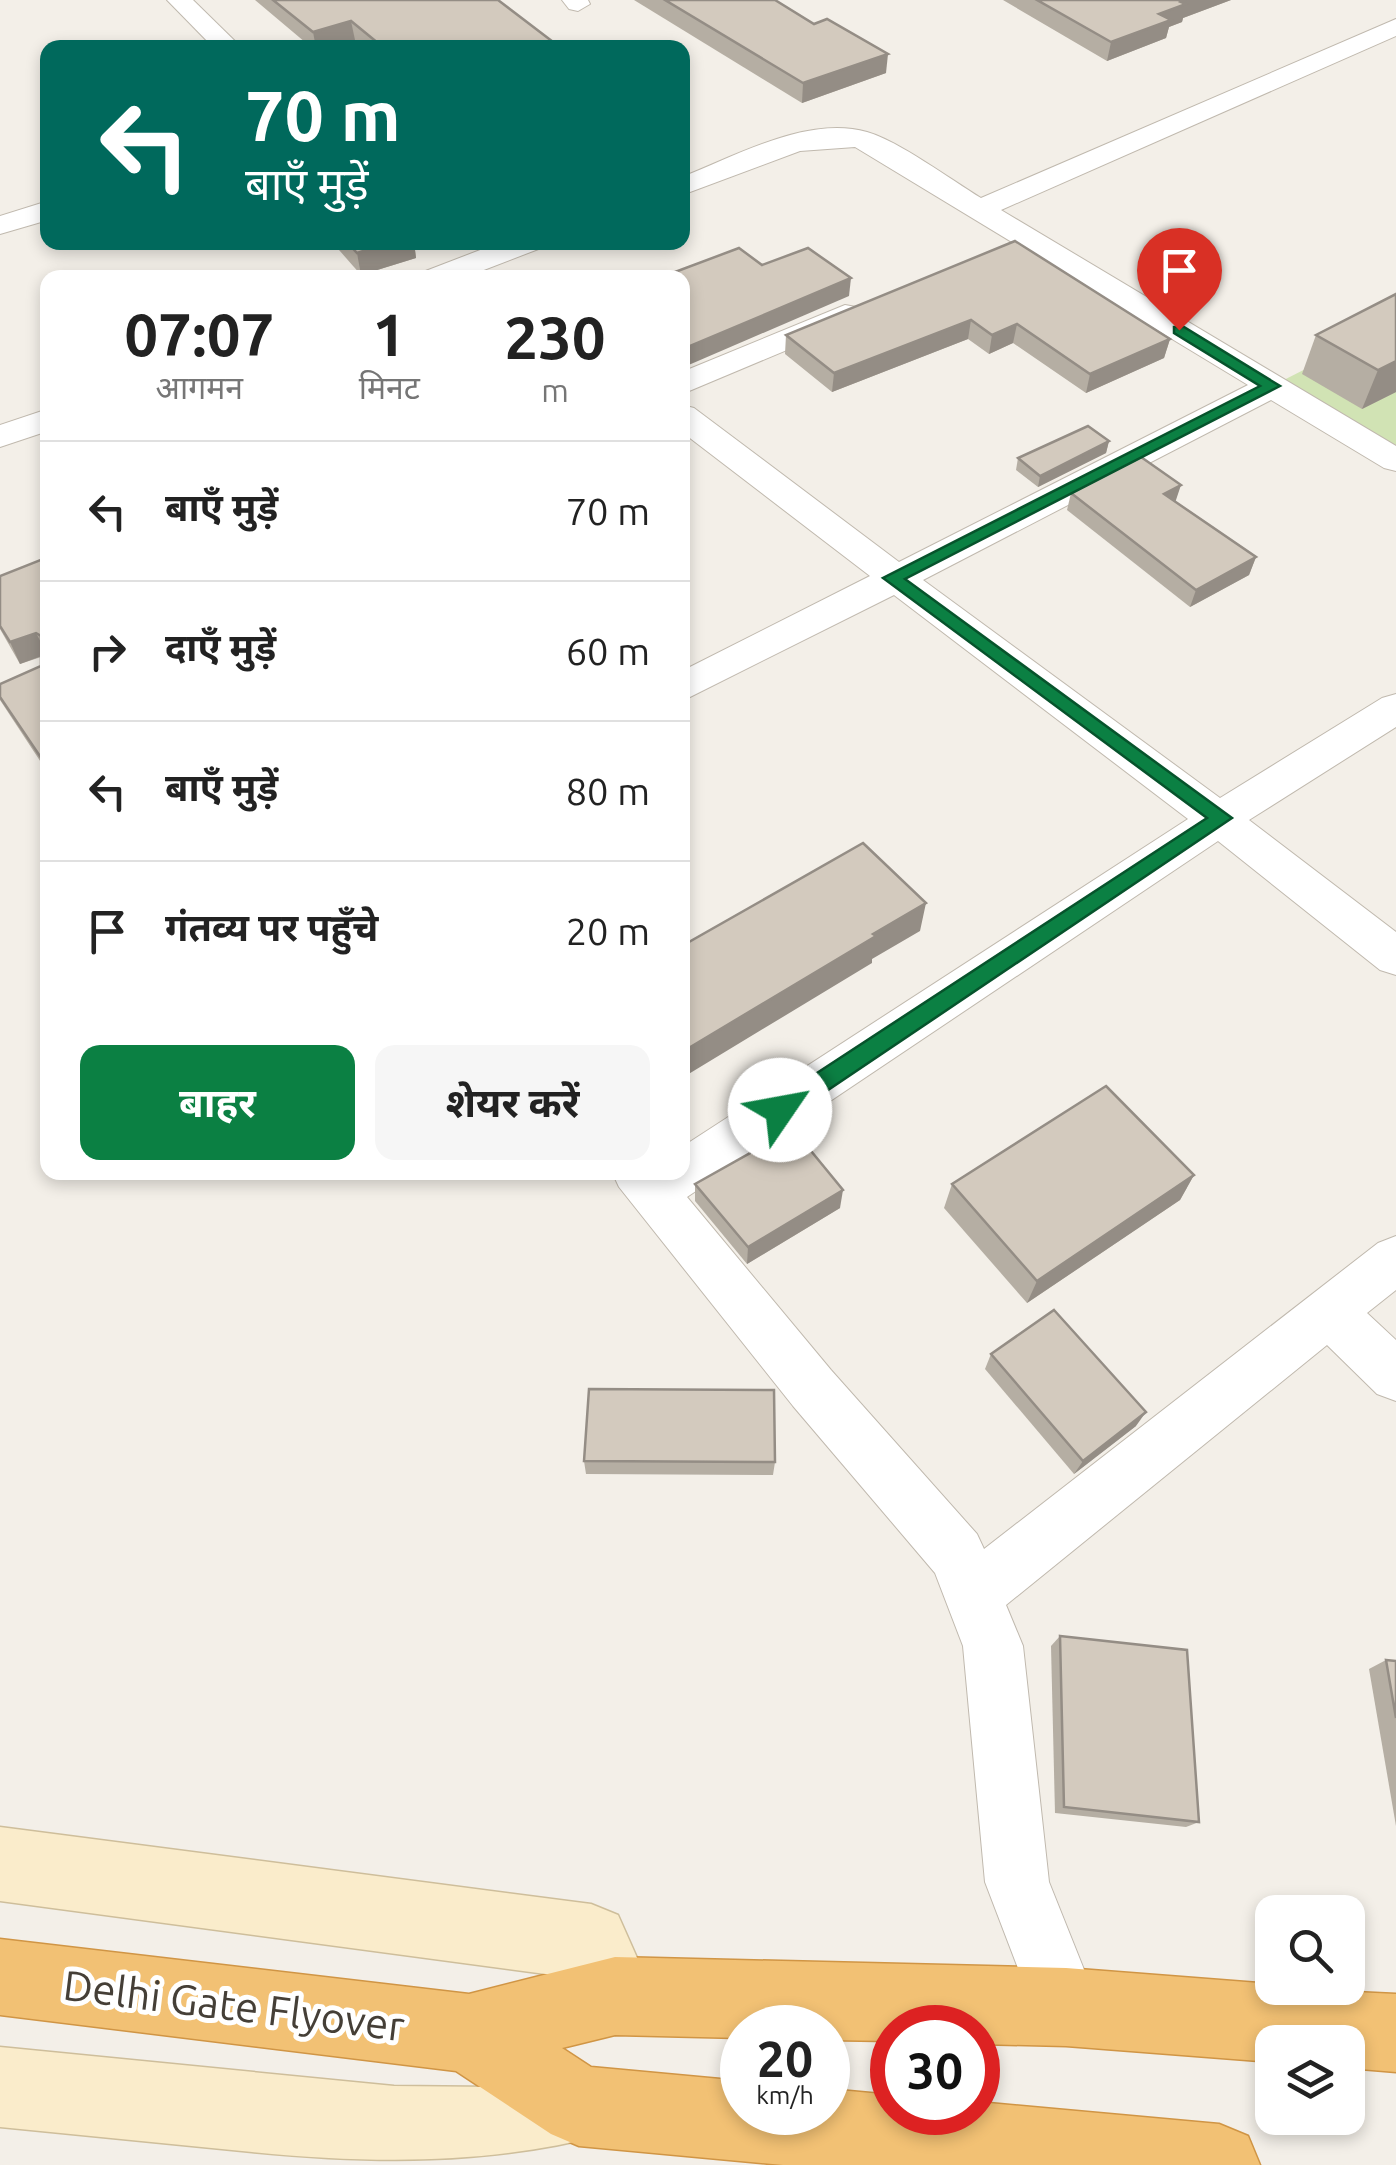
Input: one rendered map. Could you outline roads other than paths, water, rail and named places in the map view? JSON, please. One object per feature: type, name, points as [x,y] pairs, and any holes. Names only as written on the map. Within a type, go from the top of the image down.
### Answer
[{"type":"highway","name":"Delhi Gate Flyover","points":[[0,1977],[469,2033],[614,1996],[1066,2007],[1396,2033]]},
{"type":"highway","name":"Delhi Gate Flyover","points":[[469,2033],[579,2106]]},
{"type":"highway","points":[[579,2106],[896,2150],[1220,2165]]},
{"type":"main road","points":[[0,1864],[591,1942],[614,1996]]},
{"type":"main road","points":[[0,2086],[394,2126],[493,2127],[579,2106]]},
{"type":"street","points":[[180,0],[222,40]]},
{"type":"street","points":[[980,210],[1396,27]]},
{"type":"street","points":[[690,183],[836,134],[862,138],[1396,461]]},
{"type":"street","points":[[0,225],[40,212]]},
{"type":"street","points":[[988,252],[1024,236]]},
{"type":"street","points":[[455,270],[509,250]]},
{"type":"street","points":[[690,381],[880,298]]},
{"type":"street","points":[[690,684],[1272,386]]},
{"type":"street","points":[[0,436],[40,422]]},
{"type":"street","points":[[690,422],[892,578],[1222,818],[1396,957]]},
{"type":"street","points":[[690,1155],[1396,708]]},
{"type":"street","points":[[645,1183],[812,1388],[957,1554],[993,1646],[1017,1882],[1066,2007]]},
{"type":"street","points":[[972,1594],[1396,1259]]},
{"type":"street","points":[[1329,1312],[1396,1376]]}]
